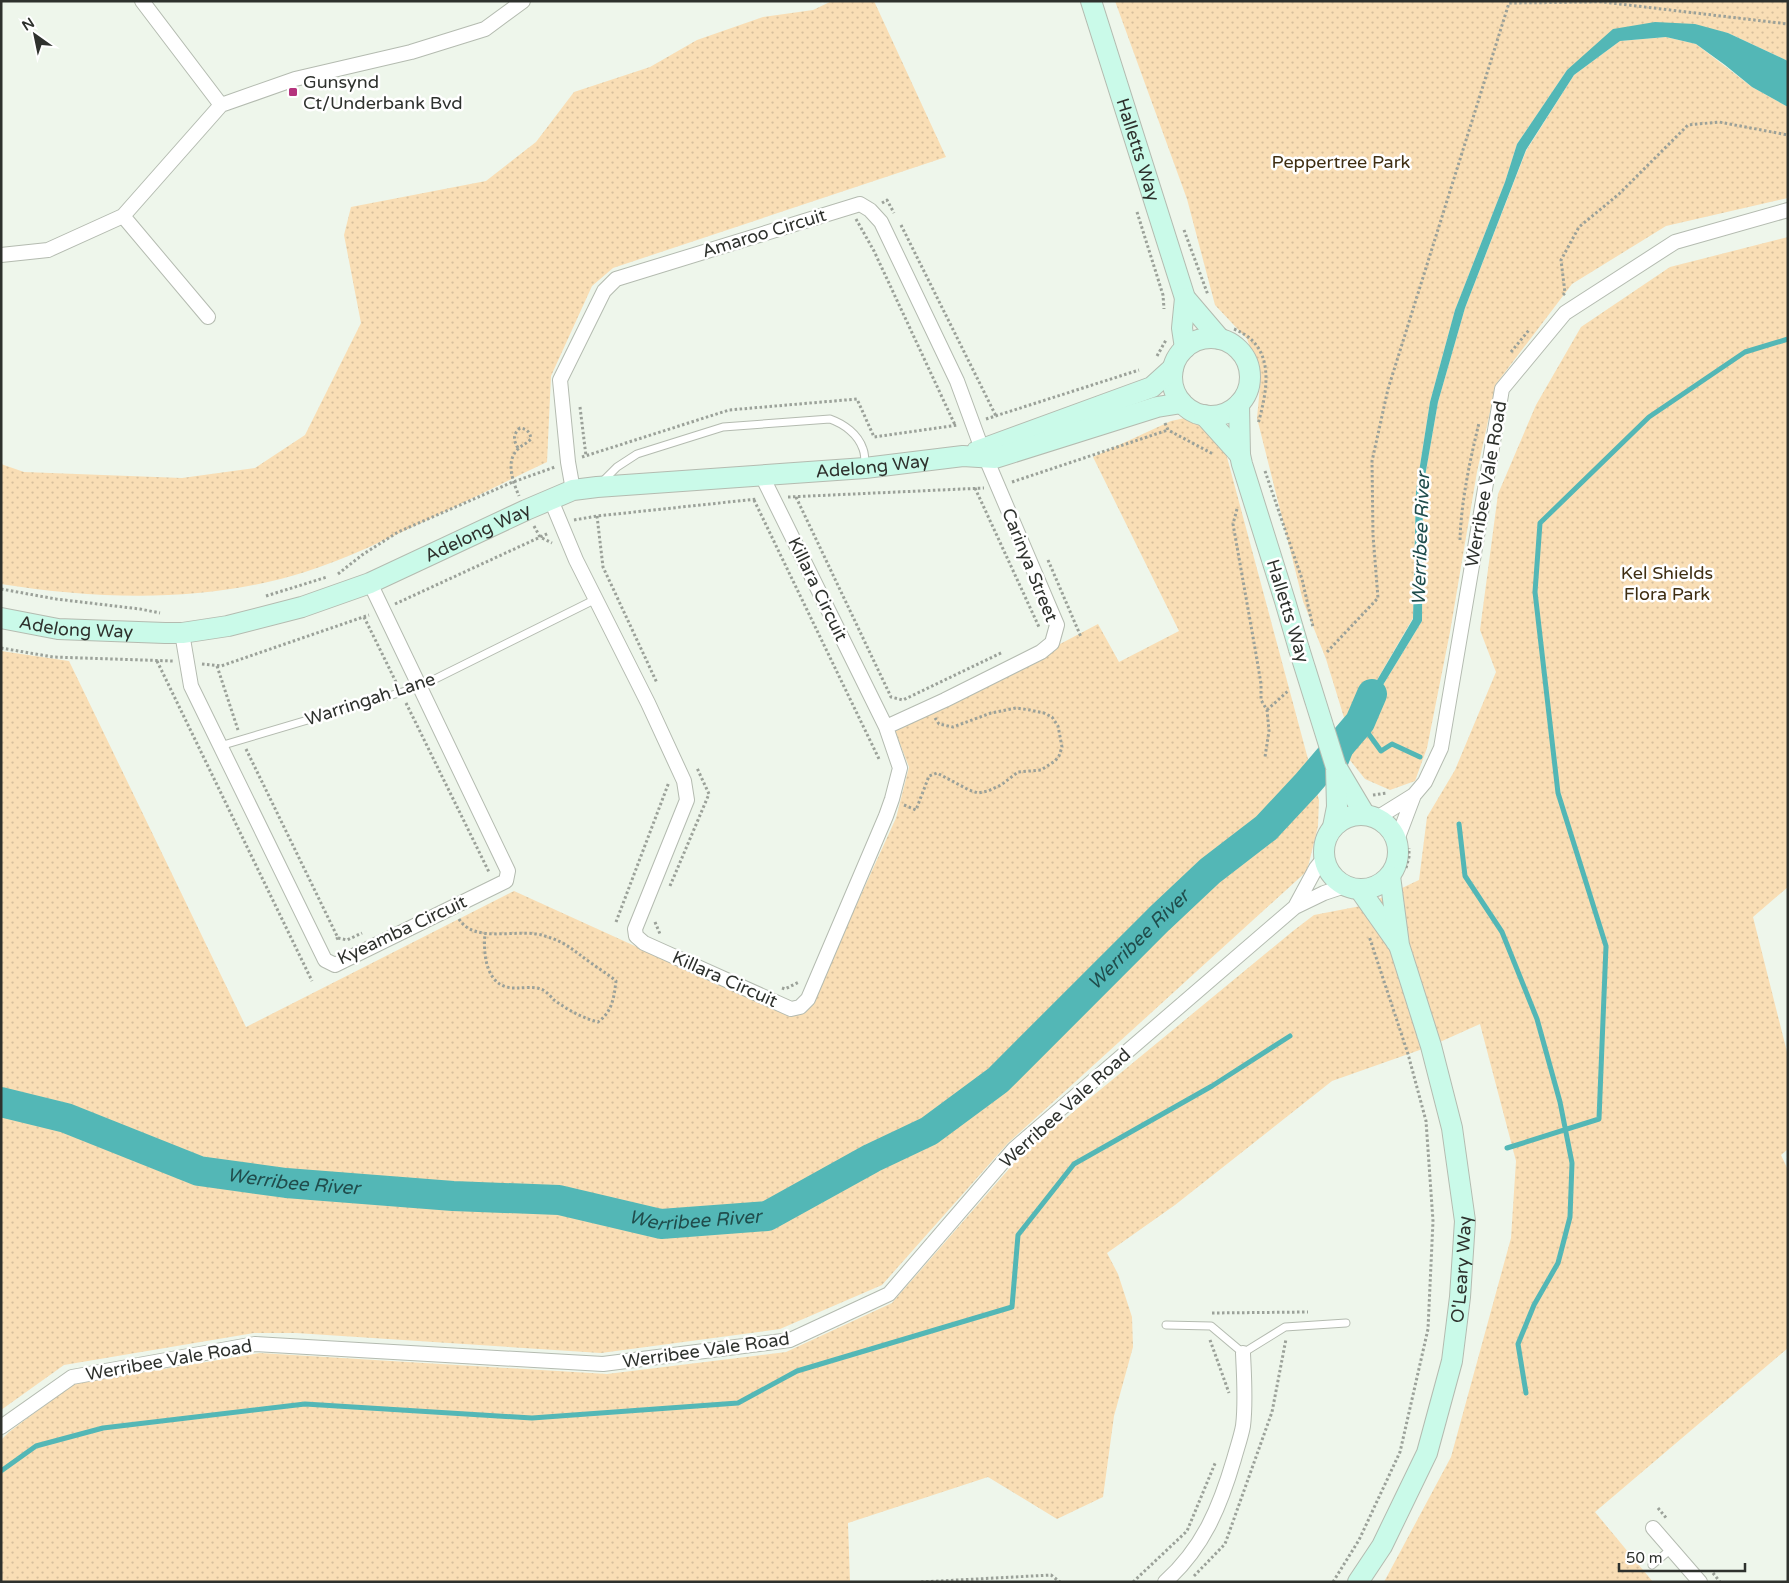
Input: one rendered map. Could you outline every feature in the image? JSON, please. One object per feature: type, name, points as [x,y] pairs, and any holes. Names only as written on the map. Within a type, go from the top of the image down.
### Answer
[{"type":"street","points":[[142,1],[221,106]]},
{"type":"street","points":[[1,255],[48,250],[123,216],[221,106],[295,79],[411,52],[485,29],[524,1]]},
{"type":"street","name":"Halletts Way","points":[[1091,1],[1185,298],[1220,339]]},
{"type":"street","name":"Amaroo Circuit","points":[[573,490],[568,462],[560,380],[604,291],[616,280],[860,204],[870,210],[881,222],[957,382],[984,453]]},
{"type":"street","name":"Werribee Vale Road","points":[[1400,832],[1414,795],[1426,782],[1441,748],[1502,389],[1565,313],[1675,242],[1788,210]]},
{"type":"street","points":[[123,216],[208,318]]},
{"type":"street","name":"Halletts Way","points":[[1185,298],[1182,328],[1185,348]]},
{"type":"street","points":[[1208,338],[1220,339],[1236,347],[1247,360],[1250,372],[1250,384],[1246,395],[1239,404],[1228,412],[1216,416],[1204,415],[1188,409],[1182,403],[1164,363],[1180,354],[1185,348],[1196,341],[1208,338]]},
{"type":"street","name":"Adelong Way","points":[[1,618],[58,629],[182,633],[228,626],[302,607],[370,583],[573,490],[597,486],[865,468],[984,453],[1152,387],[1164,363]]},
{"type":"street","name":"Adelong Way","points":[[984,453],[995,458],[1157,408],[1182,403]]},
{"type":"street","points":[[1231,457],[1239,404]]},
{"type":"street","points":[[1204,415],[1231,457]]},
{"type":"street","name":"Carinya Street","points":[[886,727],[929,708],[1041,652],[1052,643],[1056,632],[1057,625],[984,453]]},
{"type":"street","name":"Halletts Way","points":[[1231,457],[1298,649],[1336,767],[1337,807],[1333,827]]},
{"type":"street","name":"Killara Circuit","points":[[551,500],[576,560],[648,703],[684,781],[687,800],[635,929],[636,936],[644,943],[791,1009],[800,1008],[808,999],[886,816],[900,768],[886,727],[762,476]]},
{"type":"street","points":[[370,583],[504,864]]},
{"type":"street","name":"Kyeamba Circuit","points":[[182,633],[191,686],[325,960],[336,965],[506,881],[508,871],[504,864]]},
{"type":"street","name":"Halletts Way","points":[[1336,767],[1368,803]]},
{"type":"street","name":"Werribee Vale Road","points":[[1368,803],[1414,795]]},
{"type":"street","points":[[1368,803],[1392,831],[1400,832],[1397,874],[1382,884],[1371,888],[1352,888],[1335,879],[1328,870],[1324,858],[1327,836],[1333,827],[1342,820],[1353,816],[1368,803]]},
{"type":"street","name":"Werribee Vale Road","points":[[1295,907],[1316,868],[1324,858]]},
{"type":"street","name":"O'Leary Way","points":[[1358,1582],[1382,1546],[1427,1452],[1452,1361],[1460,1297],[1465,1221],[1452,1128],[1431,1046],[1399,945],[1397,874]]},
{"type":"street","name":"Werribee Vale Road","points":[[1,1428],[72,1377],[254,1344],[603,1364],[790,1340],[890,1294],[1014,1149],[1295,907],[1324,893],[1352,888]]},
{"type":"street","name":"O'Leary Way","points":[[1352,888],[1399,945]]},
{"type":"street","points":[[1165,1582],[1191,1555],[1205,1536],[1225,1490],[1243,1428],[1245,1402],[1243,1353]]},
{"type":"street","points":[[1653,1528],[1700,1582]]},
{"type":"lane","points":[[597,486],[617,467],[636,454],[723,427],[830,419],[843,424],[854,435],[863,449],[865,468]]},
{"type":"lane","name":"Warringah Lane","points":[[220,746],[419,687],[596,599]]},
{"type":"lane","points":[[1166,1325],[1211,1326],[1243,1353],[1286,1327],[1346,1323]]},
{"type":"lane","points":[[1652,1565],[1671,1549]]},
{"type":"path","points":[[1327,652],[1378,598],[1373,535],[1372,461],[1388,389],[1508,3],[1604,2],[1788,24]]},
{"type":"path","points":[[1559,300],[1565,294],[1561,260],[1579,227],[1618,194],[1688,125],[1719,122],[1788,135]]},
{"type":"path","points":[[1136,210],[1163,295],[1164,310]]},
{"type":"path","points":[[848,220],[855,218],[874,251],[956,426]]},
{"type":"path","points":[[1511,352],[1521,338],[1534,326]]},
{"type":"path","points":[[1164,363],[1168,336]]},
{"type":"path","points":[[578,398],[586,456]]},
{"type":"path","points":[[1460,543],[1460,525],[1474,445],[1481,418]]},
{"type":"path","points":[[518,448],[514,438],[516,432],[520,428],[525,428],[530,434],[531,439],[525,446],[518,448],[512,459],[511,473],[513,482],[540,537],[552,542],[556,551]]},
{"type":"path","points":[[1,648],[53,656],[187,662],[221,666],[383,611],[578,519],[773,498],[998,487],[1168,430],[1231,457]]},
{"type":"path","points":[[975,488],[1042,633]]},
{"type":"path","points":[[796,497],[891,697],[902,700],[1008,650]]},
{"type":"path","points":[[754,500],[883,766]]},
{"type":"path","points":[[1241,515],[1238,506],[1233,524],[1261,684],[1261,700],[1267,710],[1269,731],[1265,757]]},
{"type":"path","points":[[597,516],[603,568],[660,690]]},
{"type":"path","points":[[398,603],[402,611]]},
{"type":"path","points":[[364,617],[489,872],[504,864]]},
{"type":"path","points":[[157,661],[312,981]]},
{"type":"path","points":[[217,666],[241,740],[338,938]]},
{"type":"path","points":[[1267,710],[1288,691]]},
{"type":"path","points":[[892,799],[916,810],[929,776],[937,773],[955,784],[978,793],[1001,785],[1018,772],[1041,770],[1059,756],[1062,746],[1058,726],[1052,718],[1044,713],[1016,708],[991,713],[953,727],[939,724],[929,708]]},
{"type":"path","points":[[670,887],[709,794],[693,760]]},
{"type":"path","points":[[616,922],[669,782],[665,773]]},
{"type":"path","points":[[1368,803],[1394,800]]},
{"type":"path","points":[[1368,803],[1394,800]]},
{"type":"path","points":[[1397,874],[1409,857],[1408,832],[1400,832]]},
{"type":"path","points":[[452,908],[462,925],[477,933],[485,933],[535,933],[570,946],[587,961],[610,975],[616,981],[611,1007],[606,1017],[598,1022],[583,1018],[543,990],[505,987],[492,978],[486,965],[483,951],[485,933]]},
{"type":"path","points":[[659,914],[655,924],[661,935]]},
{"type":"path","points":[[1333,1582],[1359,1540],[1400,1452],[1428,1329],[1433,1221],[1426,1121],[1408,1054],[1369,936],[1364,928]]},
{"type":"path","points":[[300,957],[338,938],[347,940],[364,932]]},
{"type":"path","points":[[776,985],[785,989],[798,983],[802,974]]},
{"type":"path","points":[[1229,1395],[1210,1342],[1211,1313],[1312,1312]]},
{"type":"path","points":[[1133,1582],[1187,1531],[1217,1458]]},
{"type":"path","points":[[921,1582],[1051,1575],[1060,1582]]},
{"type":"green space","points":[[832,1],[874,1],[946,157],[613,268],[592,286],[551,376],[547,462],[352,554],[321,567],[268,582],[192,594],[154,596],[77,593],[1,584],[1,464],[24,472],[182,478],[255,468],[305,435],[361,323],[344,235],[351,207],[486,181],[536,142],[574,92],[650,67],[697,40],[763,17],[813,10]]},
{"type":"green space","name":"Peppertree Park","points":[[1115,1],[1788,1],[1788,61],[1728,33],[1655,22],[1567,70],[1517,144],[1505,182],[1455,310],[1430,402],[1416,491],[1413,618],[1366,699],[1350,737],[1326,659],[1303,601],[1257,418],[1261,376],[1247,339],[1215,305],[1187,199]]},
{"type":"green space","points":[[1666,37],[1696,44],[1752,87],[1788,107],[1788,198],[1666,226],[1572,284],[1496,384],[1477,472],[1450,632],[1427,748],[1415,781],[1390,790],[1365,779],[1349,759],[1372,703],[1422,621],[1423,488],[1438,402],[1465,308],[1526,151],[1574,75],[1620,41]]},
{"type":"green space","name":"Kel Shields Flora Park","points":[[1788,237],[1788,887],[1753,917],[1788,1056],[1788,1149],[1781,1155],[1788,1170],[1788,1348],[1595,1512],[1653,1582],[1384,1582],[1451,1457],[1511,1238],[1516,1161],[1480,1024],[1431,1046],[1332,1081],[1175,1205],[1107,1253],[1118,1274],[1132,1317],[1133,1347],[1114,1416],[1103,1497],[1057,1519],[988,1477],[848,1523],[850,1582],[1,1582],[1,1440],[73,1384],[260,1353],[607,1374],[786,1352],[892,1303],[1021,1155],[1293,931],[1314,915],[1366,905],[1419,880],[1427,817],[1455,770],[1496,672],[1480,630],[1498,494],[1536,405],[1581,327],[1670,267]]},
{"type":"green space","points":[[1185,418],[1204,421],[1224,446],[1319,800],[1318,826],[1307,871],[1008,1143],[882,1285],[780,1329],[601,1353],[296,1333],[254,1333],[64,1365],[1,1410],[1,651],[69,661],[246,1027],[514,891],[789,1016],[800,1013],[810,1007],[896,818],[909,767],[895,731],[1098,624],[1119,662],[1179,631],[1093,457],[1171,421]]},
{"type":"water","points":[[1655,22],[1695,24],[1728,33],[1788,61],[1788,107],[1752,87],[1696,44],[1666,37],[1620,41],[1574,75],[1526,150],[1465,308],[1438,402],[1423,488],[1422,621],[1372,703],[1346,770],[1339,765],[1366,699],[1413,619],[1416,491],[1430,402],[1455,310],[1505,182],[1517,144],[1567,70],[1613,29]]},
{"type":"waterway","points":[[1507,1148],[1599,1119],[1606,946],[1558,793],[1535,592],[1540,523],[1649,417],[1745,352],[1788,339]]},
{"type":"waterway","name":"Werribee River","points":[[1,1102],[66,1118],[199,1171],[286,1183],[453,1196],[559,1200],[661,1224],[767,1216],[872,1158],[929,1131],[998,1080],[1159,919],[1210,871],[1266,828],[1360,722],[1372,694]]},
{"type":"waterway","points":[[1360,722],[1381,751],[1392,744],[1420,757]]},
{"type":"waterway","points":[[1459,824],[1465,876],[1502,932],[1537,1019],[1560,1102],[1572,1163],[1570,1217],[1558,1263],[1534,1305],[1518,1344],[1526,1393]]},
{"type":"waterway","points":[[1,1471],[36,1446],[103,1428],[305,1404],[532,1418],[738,1403],[797,1371],[1012,1307],[1018,1235],[1074,1164],[1212,1086],[1290,1036]]},
{"type":"place","name":"Gunsynd Ct/Underbank Bvd","points":[[293,92]]}]
